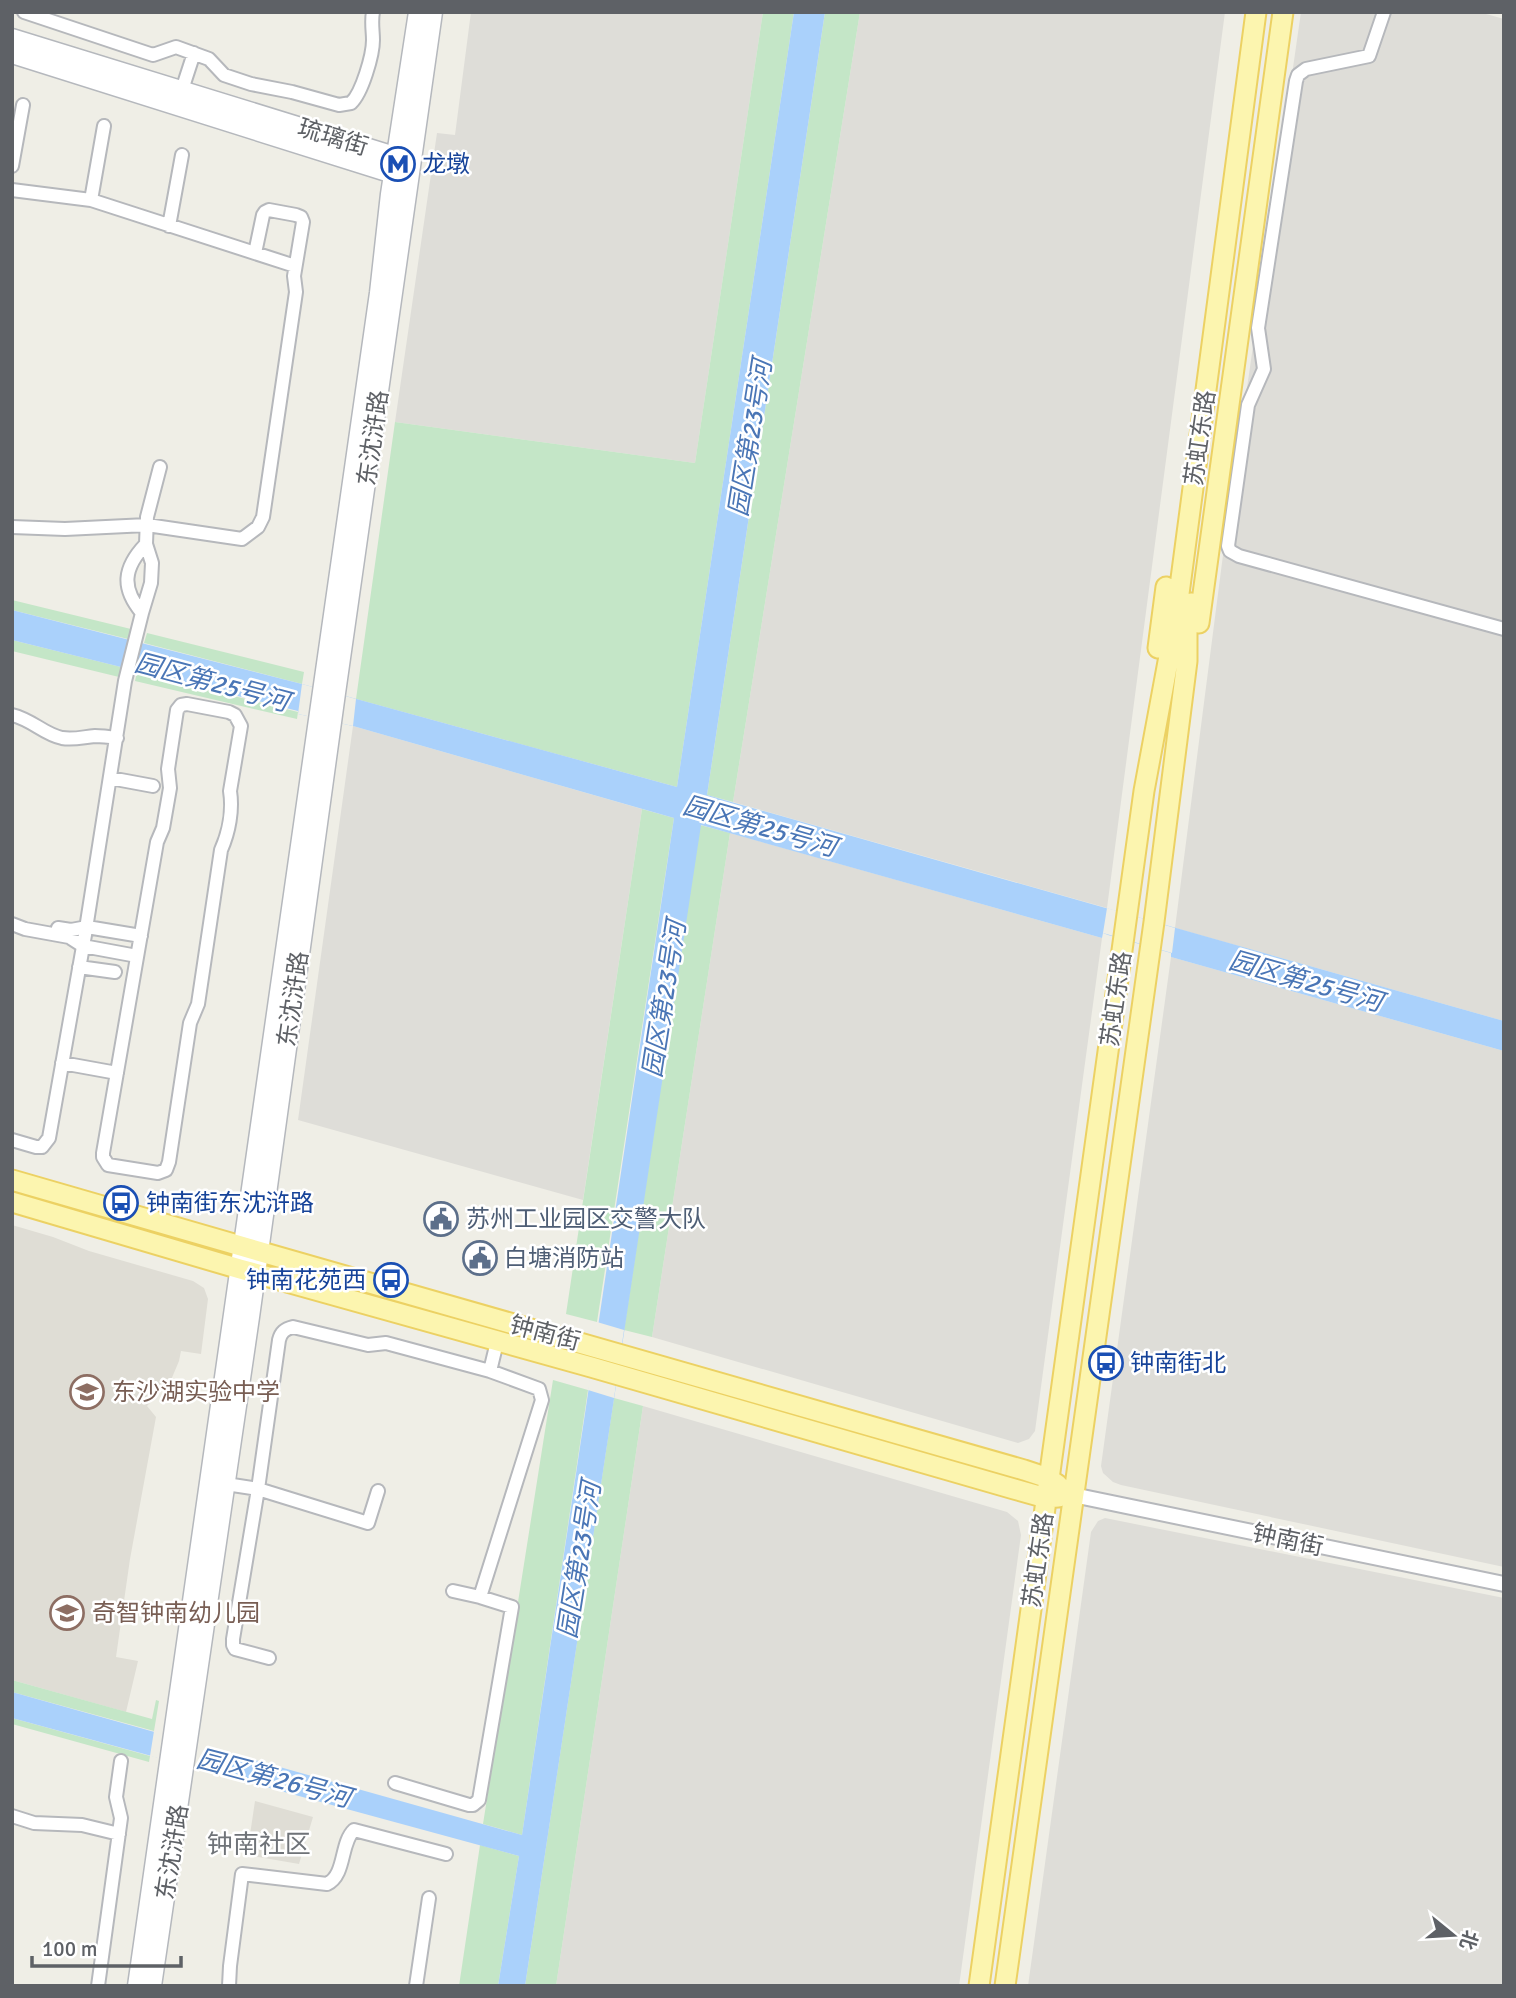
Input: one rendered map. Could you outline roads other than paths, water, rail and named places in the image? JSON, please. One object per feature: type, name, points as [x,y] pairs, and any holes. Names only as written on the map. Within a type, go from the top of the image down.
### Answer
[{"type":"main road","name":"东沈浒路","points":[[152,1986],[181,1738],[325,720],[394,166],[418,12]]},
{"type":"main road","name":"东沈浒路","points":[[328,691],[412,165],[433,12]]},
{"type":"main road","points":[[1144,791],[1146,734],[1246,12]]},
{"type":"main road","name":"苏虹东路","points":[[1005,1986],[1154,922],[1187,660],[1187,631],[1238,199],[1256,12]]},
{"type":"main road","name":"苏虹东路","points":[[979,1986],[1144,791],[1175,624],[1238,199],[1269,12]]},
{"type":"main road","points":[[1187,660],[1197,634],[1283,12]]},
{"type":"main road","name":"琉璃街","points":[[12,38],[179,98],[394,166],[412,165]]},
{"type":"main road","name":"琉璃街","points":[[12,54],[179,98]]},
{"type":"main road","name":"钟南街","points":[[12,1180],[621,1354],[1047,1488]]},
{"type":"main road","name":"钟南街","points":[[12,1202],[497,1342],[1073,1495]]},
{"type":"main road","name":"东沈浒路","points":[[181,1738],[226,1484],[248,1272]]},
{"type":"main road","name":"东沈浒路","points":[[137,1986],[178,1763]]},
{"type":"street","points":[[23,12],[153,55],[176,47],[209,59],[230,78],[339,105],[356,98],[367,68],[374,43],[373,12]]},
{"type":"street","points":[[1384,12],[1369,56],[1306,69],[1298,75],[1296,81],[1258,328],[1264,369],[1248,405],[1227,546],[1239,556],[1504,629]]},
{"type":"street","points":[[179,98],[194,53]]},
{"type":"street","points":[[12,166],[23,105]]},
{"type":"street","points":[[91,200],[104,127]]},
{"type":"street","points":[[169,226],[182,155]]},
{"type":"street","points":[[12,190],[91,200],[295,266]]},
{"type":"street","points":[[12,527],[65,529],[147,525],[242,539],[258,527],[263,517],[296,292],[294,276],[303,222],[301,217],[265,212],[255,253]]},
{"type":"street","points":[[12,1140],[36,1147],[42,1147],[46,1143],[87,927],[125,681],[149,595],[152,563],[146,544],[147,525],[160,467]]},
{"type":"street","points":[[142,613],[132,601],[127,588],[127,577],[132,561],[146,544]]},
{"type":"street","points":[[187,704],[229,712],[235,715],[241,726],[230,790],[232,801],[227,836],[221,850],[198,1004],[190,1023],[169,1162],[162,1172],[108,1165],[103,1157],[141,936],[157,842],[163,828],[170,788],[168,769],[177,710],[181,705],[187,704]]},
{"type":"street","points":[[12,715],[29,720],[51,735],[64,738],[117,738]]},
{"type":"street","points":[[110,778],[153,786]]},
{"type":"street","points":[[12,924],[26,922],[71,930],[87,927],[141,936]]},
{"type":"street","points":[[12,924],[69,937],[83,946],[137,956]]},
{"type":"street","points":[[79,967],[115,972]]},
{"type":"street","points":[[62,1063],[117,1073]]},
{"type":"street","points":[[269,1658],[240,1651],[233,1645],[279,1340],[287,1328],[293,1326],[368,1345],[386,1343],[490,1371],[539,1389],[542,1400],[480,1597]]},
{"type":"street","points":[[490,1371],[497,1342]]},
{"type":"street","points":[[226,1484],[258,1489],[368,1523],[378,1491]]},
{"type":"street","name":"钟南街","points":[[1073,1495],[1504,1584]]},
{"type":"street","points":[[394,1783],[469,1805],[479,1800],[512,1608],[453,1591]]},
{"type":"street","points":[[98,1986],[119,1833],[121,1811],[116,1797],[121,1761]]},
{"type":"street","points":[[12,1816],[34,1823],[82,1825],[119,1833]]},
{"type":"street","points":[[229,1986],[242,1874],[327,1884],[335,1878],[349,1836],[354,1830],[446,1854]]},
{"type":"street","points":[[416,1986],[429,1898]]},
{"type":"water","points":[[794,12],[825,12],[707,795],[1504,1021],[1504,1051],[1171,957],[1171,953],[1103,933],[1102,938],[701,825],[525,1986],[498,1986],[519,1856],[12,1718],[12,1692],[522,1835],[674,818],[353,726],[298,714],[298,711],[12,640],[12,610],[302,684],[677,787]]},
{"type":"place","name":"龙墩","points":[[398,164]]},
{"type":"place","name":"钟南街东沈浒路","points":[[121,1203]]},
{"type":"place","name":"苏州工业园区交警大队","points":[[441,1219]]},
{"type":"place","name":"白塘消防站","points":[[480,1258]]},
{"type":"place","name":"钟南花苑西","points":[[391,1280]]},
{"type":"place","name":"钟南街北","points":[[1106,1363]]},
{"type":"place","name":"东沙湖实验中学","points":[[87,1392]]},
{"type":"place","name":"奇智钟南幼儿园","points":[[67,1613]]},
{"type":"district","name":"钟南社区","points":[[259,1844]]},
{"type":"water label","name":"园区第23号河","points":[[750,438]]},
{"type":"water label","name":"园区第25号河","points":[[212,682]]},
{"type":"water label","name":"园区第25号河","points":[[760,826]]},
{"type":"water label","name":"园区第25号河","points":[[1306,981]]},
{"type":"water label","name":"园区第23号河","points":[[664,999]]},
{"type":"water label","name":"园区第23号河","points":[[579,1560]]},
{"type":"water label","name":"园区第26号河","points":[[274,1778]]}]
